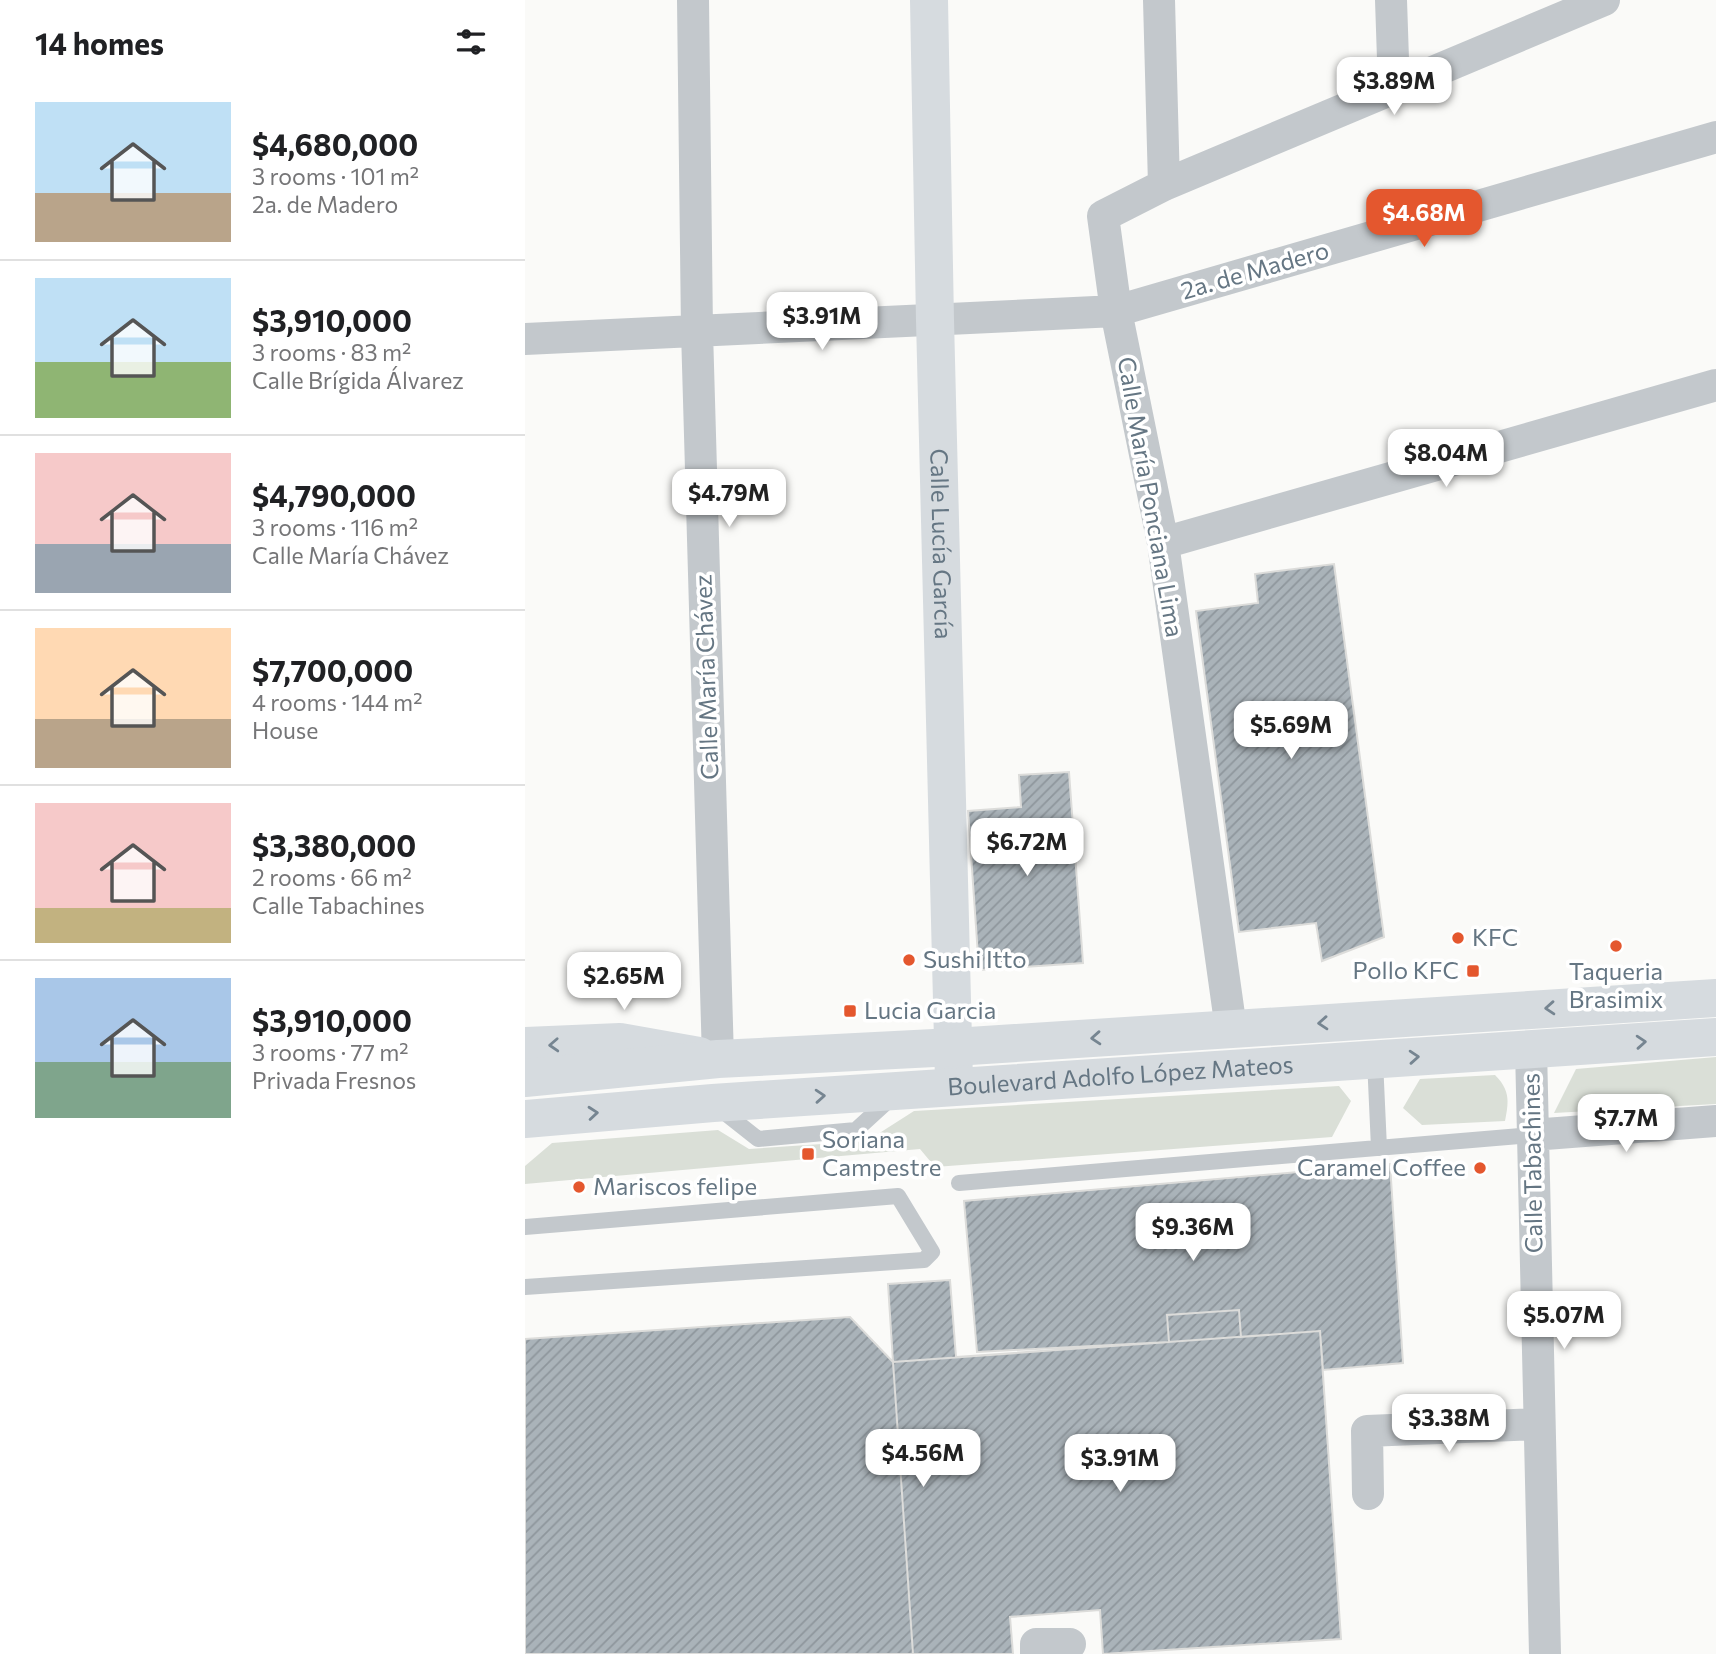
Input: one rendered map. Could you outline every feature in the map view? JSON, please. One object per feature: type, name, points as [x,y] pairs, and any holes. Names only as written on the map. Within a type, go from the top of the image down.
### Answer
[{"type":"main road","name":"Calle Lucía García","points":[[929,0],[954,1087]]},
{"type":"main road","name":"Boulevard Adolfo López Mateos","points":[[525,1078],[718,1059],[954,1047],[1716,998]]},
{"type":"main road","name":"Boulevard Adolfo López Mateos","points":[[525,1119],[713,1103],[1716,1037]]},
{"type":"main road","name":"Boulevard Adolfo López Mateos","points":[[525,1046],[620,1042],[718,1059]]},
{"type":"street","name":"Calle María Chávez","points":[[693,0],[697,331],[718,1059]]},
{"type":"street","points":[[1159,0],[1164,185],[1604,0]]},
{"type":"street","points":[[1391,0],[1394,89]]},
{"type":"street","name":"2a. de Madero","points":[[525,340],[1116,311],[1716,137]]},
{"type":"street","name":"Calle María Ponciana Lima","points":[[1164,185],[1103,216],[1116,311],[1163,543],[1231,1029]]},
{"type":"street","points":[[1163,543],[1716,385]]},
{"type":"street","name":"Calle Tabachines","points":[[1531,1049],[1545,1654]]},
{"type":"street","points":[[1532,1135],[1716,1121]]},
{"type":"street","points":[[1369,1494],[1367,1431],[1539,1424]]},
{"type":"street","points":[[1037,1654],[1036,1644],[1070,1643]]},
{"type":"lane","points":[[1375,1059],[1379,1148]]},
{"type":"lane","points":[[959,1183],[1532,1135]]},
{"type":"lane","points":[[525,1227],[898,1196],[932,1252],[924,1261],[525,1287]]},
{"type":"shaded area","points":[[1716,1057],[1716,1104],[1554,1113],[1576,1069]]},
{"type":"shaded area","points":[[1495,1075],[1507,1096],[1505,1121],[1422,1125],[1403,1108],[1420,1079]]},
{"type":"shaded area","points":[[1339,1086],[1351,1101],[1332,1137],[935,1167],[920,1149],[525,1184],[525,1166],[552,1143],[718,1130],[749,1149],[867,1141],[914,1111]]},
{"type":"building","points":[[1334,564],[1384,937],[1322,961],[1316,923],[1239,932],[1196,611],[1258,603],[1255,574]]},
{"type":"building","points":[[1069,772],[1083,963],[979,970],[968,811],[1021,807],[1019,775]]},
{"type":"building","points":[[1390,1164],[1403,1363],[1323,1370],[1320,1331],[1241,1337],[1239,1310],[1167,1315],[1169,1342],[977,1352],[964,1201]]},
{"type":"building","points":[[950,1280],[956,1357],[1169,1342],[1167,1315],[1239,1310],[1241,1337],[1320,1331],[1341,1639],[1103,1654],[1100,1610],[1010,1617],[1013,1654],[525,1654],[525,1339],[850,1317],[893,1362],[888,1284]]},
{"type":"building","points":[[1320,1331],[1341,1639],[1103,1654],[1100,1610],[1010,1617],[1013,1654],[913,1654],[893,1362]]},
{"type":"place","name":"KFC","points":[[1458,938]]},
{"type":"place","name":"Taqueria Brasimix","points":[[1616,946]]},
{"type":"place","name":"Sushi Itto","points":[[909,960]]},
{"type":"place","name":"Pollo KFC","points":[[1473,971]]},
{"type":"place","name":"Lucia Garcia","points":[[850,1011]]},
{"type":"place","name":"Soriana Campestre","points":[[808,1154]]},
{"type":"place","name":"Caramel Coffee","points":[[1480,1168]]},
{"type":"place","name":"Mariscos felipe","points":[[579,1187]]}]
